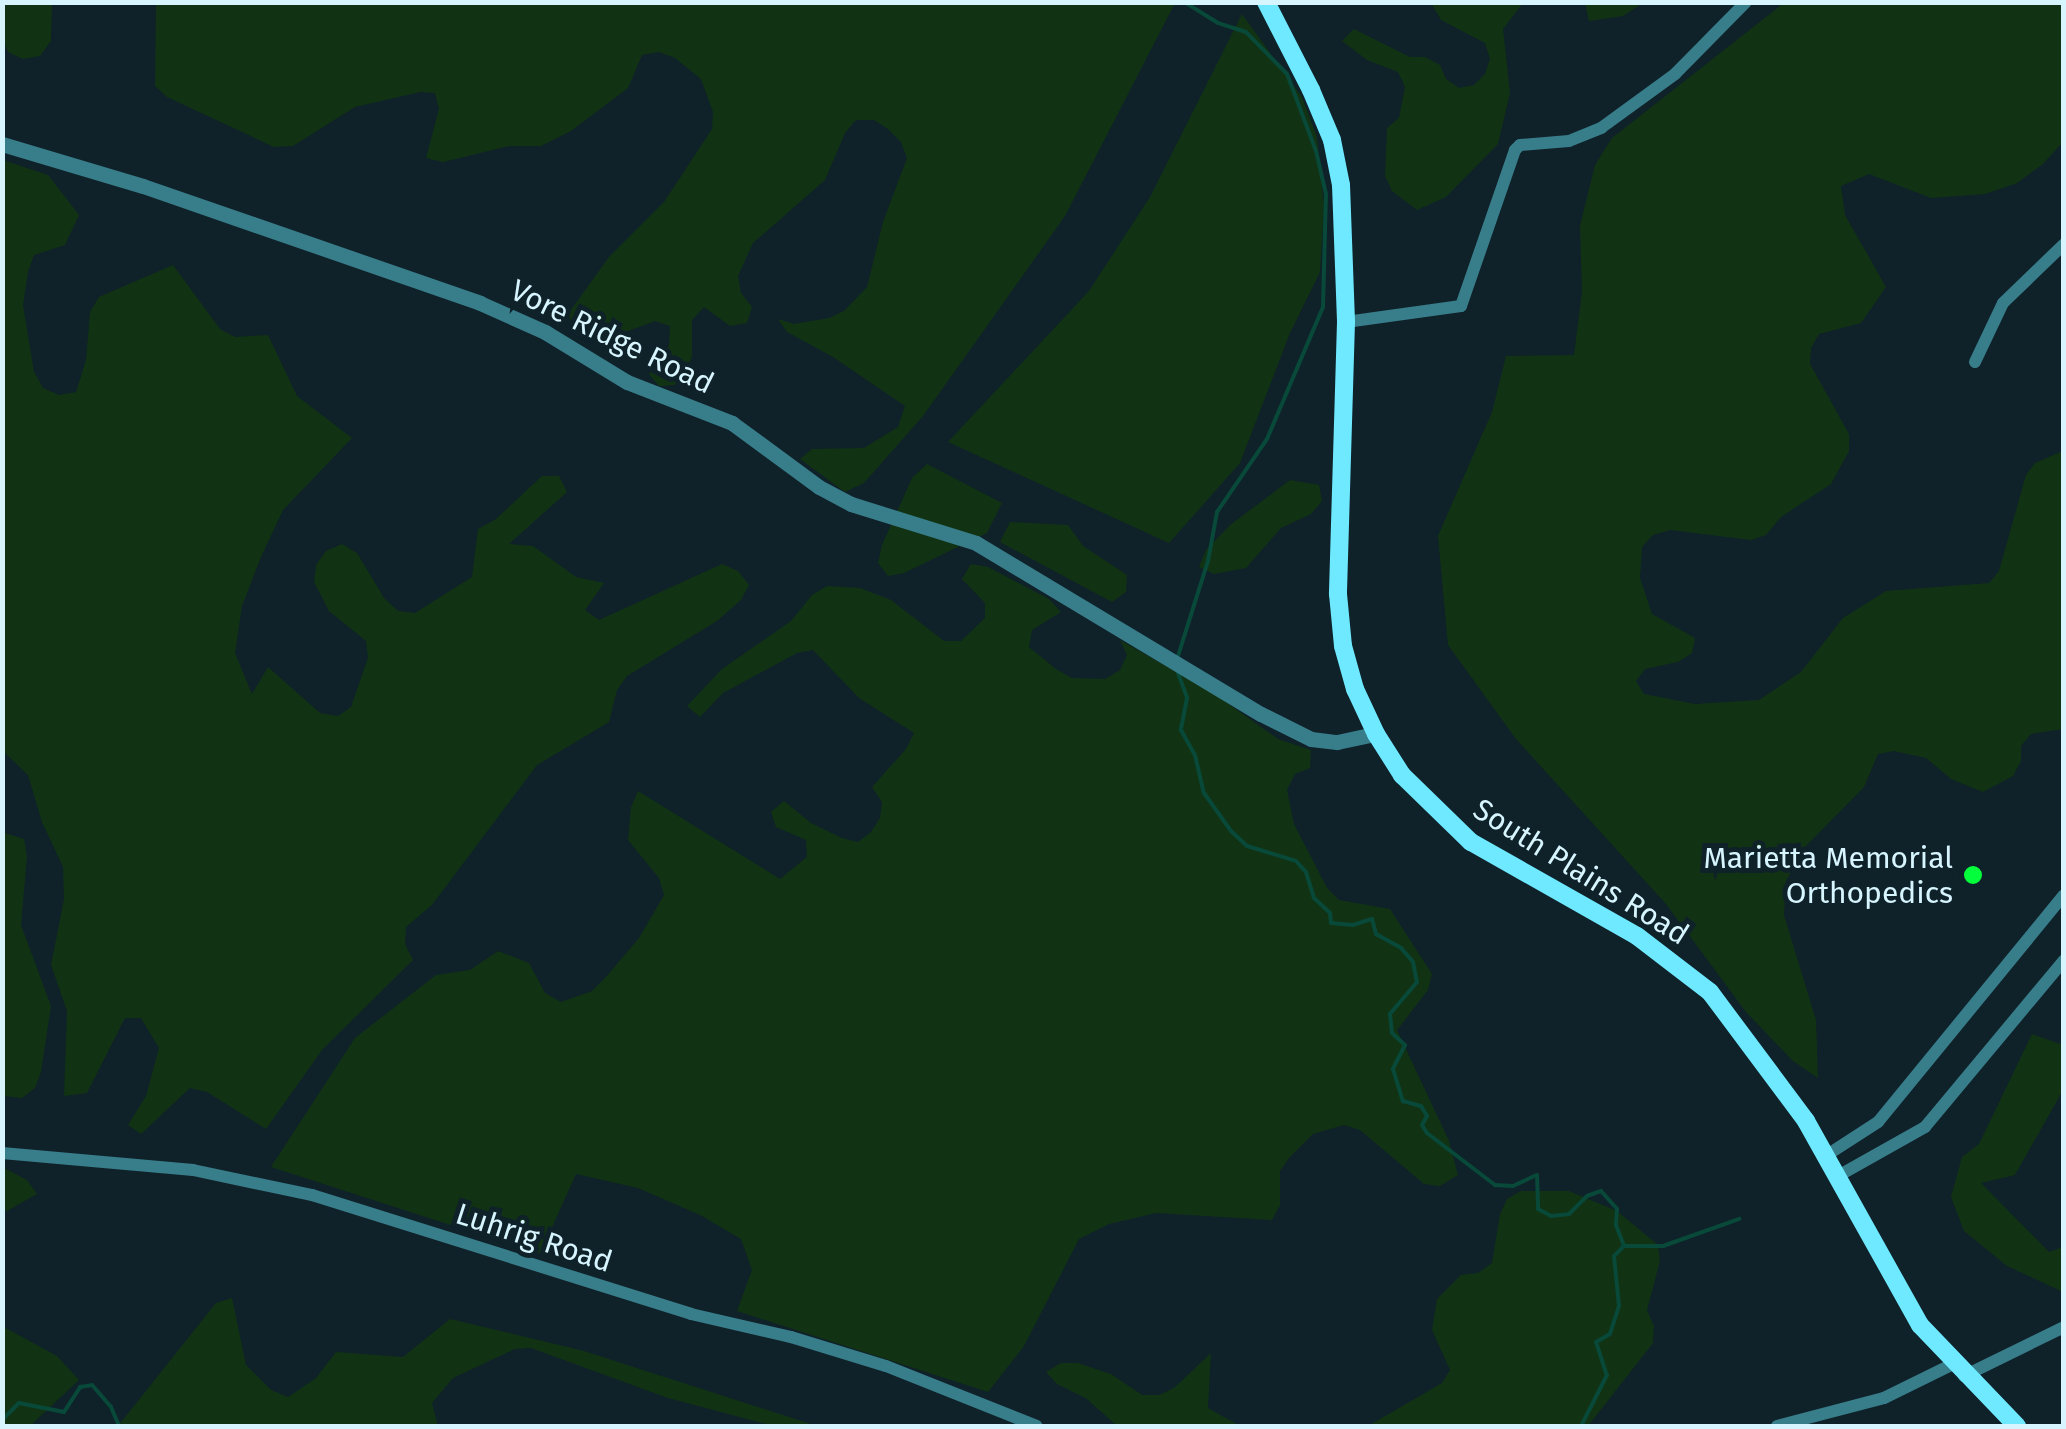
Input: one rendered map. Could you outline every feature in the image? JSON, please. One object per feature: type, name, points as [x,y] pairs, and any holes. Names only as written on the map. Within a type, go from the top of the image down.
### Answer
[{"type":"main road","name":"South Plains Road","points":[[1266,2],[1332,140],[1340,185],[1346,322],[1338,594],[1343,646],[1355,689],[1376,734],[1402,775],[1471,842],[1638,936],[1700,983],[1754,1047],[1827,1155],[1900,1294],[1959,1370],[2017,1426]]},
{"type":"street","points":[[1346,322],[1461,306],[1515,150],[1520,145],[1570,141],[1601,128],[1675,74],[1746,2]]},
{"type":"street","name":"Vore Ridge Road","points":[[2,144],[142,186],[480,303],[546,332],[627,382],[760,439],[819,488],[851,504],[938,528],[976,543],[1311,739],[1337,742],[1376,734]]},
{"type":"street","points":[[1976,362],[2002,303],[2064,244]]},
{"type":"street","points":[[1827,1155],[1878,1122],[2064,895]]},
{"type":"street","points":[[1838,1176],[1925,1127],[2064,960]]},
{"type":"street","name":"Luhrig Road","points":[[2,1153],[193,1170],[312,1195],[692,1314],[886,1366],[1036,1426]]},
{"type":"street","points":[[1777,1426],[1884,1398],[2064,1327]]},
{"type":"green space","points":[[3,2],[52,3],[51,41],[40,56],[23,59],[8,52],[3,41]]},
{"type":"green space","points":[[156,2],[1175,3],[1065,216],[923,416],[864,483],[845,492],[800,459],[812,449],[864,448],[898,427],[905,406],[833,357],[787,332],[778,319],[794,324],[829,318],[844,311],[867,287],[883,222],[907,158],[901,142],[888,129],[874,120],[856,120],[845,133],[825,180],[753,243],[738,276],[741,293],[752,307],[747,323],[730,326],[704,307],[692,320],[692,356],[686,372],[675,385],[659,386],[649,374],[669,345],[670,326],[655,321],[623,333],[591,333],[574,329],[568,314],[609,257],[664,202],[712,129],[713,112],[701,79],[675,58],[659,52],[642,55],[628,88],[571,131],[541,146],[509,146],[443,162],[426,158],[439,109],[435,93],[420,92],[355,107],[293,146],[274,147],[167,97],[155,86]]},
{"type":"green space","points":[[1585,2],[1643,3],[1623,16],[1589,21]]},
{"type":"green space","points":[[1785,2],[2064,3],[2063,142],[2043,164],[2017,183],[1985,194],[1931,198],[1869,174],[1841,186],[1845,215],[1886,287],[1861,323],[1819,334],[1811,348],[1810,364],[1849,434],[1849,451],[1831,484],[1781,517],[1766,535],[1751,540],[1670,530],[1653,535],[1642,547],[1640,578],[1652,614],[1695,638],[1692,653],[1678,662],[1645,669],[1636,681],[1644,694],[1695,704],[1759,700],[1801,672],[1843,618],[1886,591],[1989,583],[1999,571],[2026,475],[2035,463],[2063,451],[2063,729],[2031,734],[2021,746],[2021,761],[2013,776],[1983,792],[1951,779],[1926,758],[1894,751],[1878,754],[1864,787],[1802,850],[1786,881],[1784,915],[1816,1020],[1818,1078],[1793,1061],[1746,1012],[1666,904],[1516,739],[1448,645],[1438,536],[1492,412],[1506,356],[1574,355],[1582,292],[1580,226],[1595,165],[1612,138]]},
{"type":"green space","points":[[1431,3],[1523,3],[1503,29],[1510,93],[1498,144],[1446,197],[1417,210],[1392,191],[1385,176],[1387,128],[1399,118],[1405,87],[1398,72],[1367,60],[1342,41],[1354,29],[1410,57],[1425,57],[1440,65],[1446,79],[1459,88],[1474,85],[1485,74],[1490,59],[1485,43],[1441,20]]},
{"type":"green space","points":[[1242,14],[1302,97],[1317,137],[1324,206],[1320,272],[1290,333],[1240,463],[1169,543],[948,442],[1089,291],[1150,197]]},
{"type":"green space","points":[[3,160],[48,175],[79,215],[65,245],[34,255],[28,272],[23,305],[34,372],[43,388],[59,395],[76,392],[86,360],[90,312],[99,297],[173,265],[220,329],[235,337],[268,335],[297,396],[352,438],[283,510],[261,557],[242,606],[235,653],[252,694],[268,667],[320,713],[338,716],[351,707],[368,658],[366,641],[329,611],[314,582],[316,565],[326,551],[342,544],[357,553],[384,598],[398,611],[415,613],[472,577],[478,529],[496,519],[542,476],[559,476],[567,492],[509,544],[533,546],[576,577],[604,583],[585,610],[599,620],[722,564],[738,571],[749,585],[741,600],[717,621],[627,676],[617,690],[609,722],[537,765],[432,905],[406,927],[405,944],[413,960],[322,1050],[266,1129],[207,1092],[190,1088],[141,1134],[128,1125],[146,1096],[159,1048],[141,1018],[125,1018],[87,1093],[64,1096],[67,1011],[51,965],[64,899],[63,867],[42,822],[28,775],[3,751]]},
{"type":"green space","points":[[927,464],[1002,503],[987,533],[904,573],[888,576],[878,563],[882,545],[912,478]]},
{"type":"green space","points":[[1290,480],[1319,485],[1322,501],[1311,514],[1281,528],[1246,568],[1214,574],[1199,567],[1206,550],[1230,525]]},
{"type":"green space","points":[[1010,522],[1068,525],[1083,546],[1127,575],[1126,592],[1112,602],[1000,542]]},
{"type":"green space","points":[[971,564],[988,567],[1049,599],[1061,612],[1032,630],[1029,647],[1072,678],[1105,679],[1120,670],[1127,655],[1120,640],[1213,693],[1278,739],[1311,750],[1310,768],[1295,774],[1287,790],[1294,824],[1327,888],[1339,900],[1390,909],[1432,974],[1428,990],[1397,1030],[1449,1141],[1458,1175],[1440,1186],[1424,1184],[1360,1130],[1344,1125],[1313,1134],[1289,1158],[1280,1171],[1280,1205],[1272,1220],[1156,1213],[1109,1224],[1079,1239],[1024,1346],[988,1392],[737,1311],[752,1270],[741,1239],[700,1215],[638,1188],[576,1174],[540,1254],[271,1167],[355,1038],[436,975],[470,970],[498,951],[529,963],[545,993],[561,1002],[592,991],[606,977],[639,938],[664,895],[659,878],[628,840],[631,807],[638,791],[780,879],[807,857],[806,840],[776,827],[771,812],[784,801],[811,823],[842,838],[858,842],[871,832],[880,818],[882,802],[872,787],[906,749],[914,733],[859,698],[813,650],[797,653],[723,693],[700,717],[687,706],[722,669],[791,621],[812,595],[827,586],[860,588],[891,600],[944,641],[961,641],[985,618],[985,603],[962,579]]},
{"type":"green space","points":[[2,832],[24,839],[27,856],[21,925],[51,1006],[41,1072],[35,1088],[22,1098],[3,1096]]},
{"type":"green space","points":[[2032,1034],[2063,1045],[2063,1090],[2015,1175],[1981,1183],[2049,1252],[2063,1247],[2063,1292],[2007,1266],[1964,1231],[1951,1197],[1962,1157],[1979,1144]]},
{"type":"green space","points":[[2,1167],[27,1180],[37,1194],[7,1211],[3,1210]]},
{"type":"green space","points":[[1521,1191],[1569,1191],[1617,1211],[1658,1245],[1660,1261],[1647,1310],[1654,1326],[1653,1343],[1588,1426],[1368,1426],[1442,1383],[1450,1370],[1432,1330],[1437,1299],[1461,1275],[1478,1273],[1492,1263],[1500,1214],[1507,1199]]},
{"type":"green space","points":[[232,1298],[246,1365],[271,1390],[288,1397],[316,1378],[336,1352],[403,1357],[450,1319],[584,1351],[817,1426],[773,1426],[668,1398],[531,1348],[515,1349],[453,1378],[432,1403],[438,1426],[118,1426],[216,1303]]},
{"type":"green space","points":[[2,1326],[57,1356],[79,1380],[30,1426],[3,1426]]},
{"type":"green space","points":[[1211,1353],[1208,1408],[1240,1426],[1117,1426],[1087,1399],[1057,1384],[1046,1372],[1061,1363],[1078,1363],[1111,1374],[1142,1395],[1159,1395],[1174,1388]]},
{"type":"waterway","points":[[1178,656],[1208,561],[1217,512],[1267,439],[1323,307],[1326,194],[1316,151],[1287,74],[1246,32],[1218,23],[1185,2]]},
{"type":"waterway","points":[[1177,670],[1187,698],[1181,730],[1195,755],[1204,793],[1231,831],[1247,846],[1296,861],[1306,872],[1314,898],[1330,913],[1331,923],[1353,925],[1372,919],[1376,934],[1401,948],[1413,962],[1417,982],[1390,1014],[1392,1033],[1405,1045],[1393,1069],[1403,1101],[1421,1106],[1427,1116],[1422,1125],[1427,1133],[1495,1185],[1513,1186],[1537,1175],[1538,1209],[1551,1216],[1569,1214],[1587,1196],[1601,1191],[1617,1209],[1616,1225],[1624,1246],[1614,1256],[1619,1306],[1610,1334],[1596,1342],[1607,1375],[1581,1426]]},
{"type":"waterway","points":[[1624,1246],[1663,1246],[1739,1219]]},
{"type":"waterway","points":[[2,1420],[19,1403],[64,1412],[80,1387],[92,1385],[111,1407],[119,1426]]},
{"type":"place","name":"Marietta Memorial Orthopedics","points":[[1973,875]]}]
